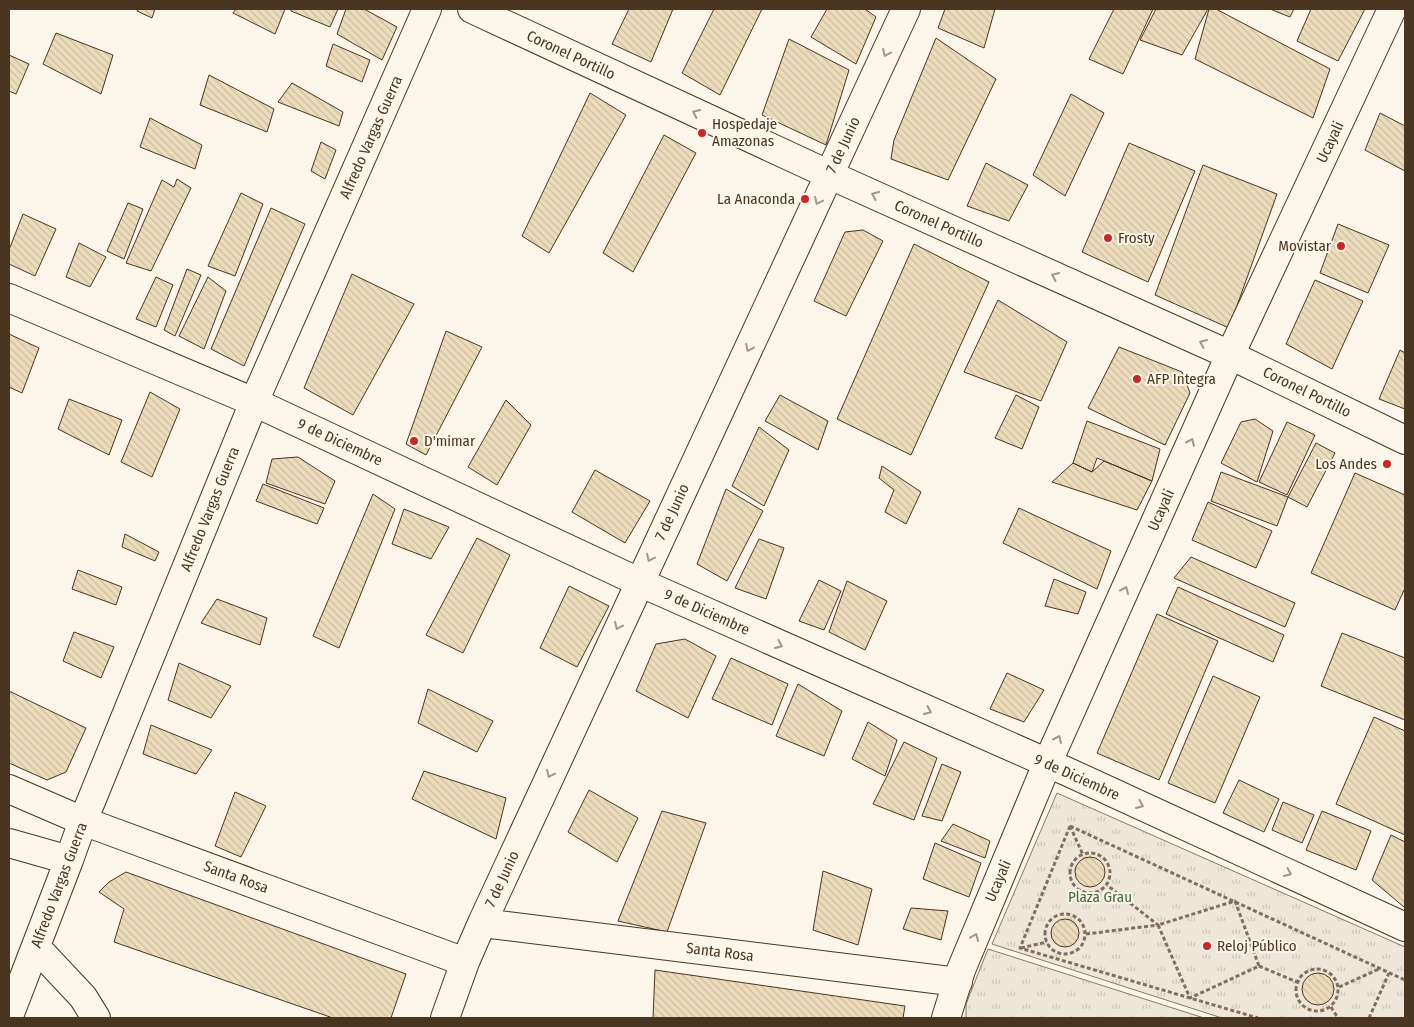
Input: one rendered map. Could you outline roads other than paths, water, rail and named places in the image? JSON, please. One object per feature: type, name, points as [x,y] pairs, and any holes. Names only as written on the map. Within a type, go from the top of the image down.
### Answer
[{"type":"street","name":"Alfredo Vargas Guerra","points":[[9,1016],[83,820],[254,402],[427,9]]},
{"type":"street","name":"Coronel Portillo","points":[[472,9],[830,175],[1230,355],[1405,440]]},
{"type":"street","name":"7 de Junio","points":[[445,1018],[464,962],[906,9]]},
{"type":"street","name":"Ucayali","points":[[946,1018],[961,970],[1047,764],[1230,355],[1392,9]]},
{"type":"street","name":"9 de Diciembre","points":[[9,298],[254,402],[639,582],[1047,764],[1405,927]]},
{"type":"street","name":"Santa Rosa","points":[[9,789],[83,820],[464,962]]},
{"type":"street","points":[[9,843],[69,860]]},
{"type":"street","name":"Santa Rosa","points":[[482,923],[958,982]]},
{"type":"street","points":[[36,947],[83,997],[96,1018]]},
{"type":"place","name":"Hospedaje Amazonas","points":[[702,133]]},
{"type":"place","name":"La Anaconda","points":[[805,199]]},
{"type":"place","name":"Frosty","points":[[1108,238]]},
{"type":"place","name":"Movistar","points":[[1341,246]]},
{"type":"place","name":"AFP Integra","points":[[1137,379]]},
{"type":"place","name":"D'mimar","points":[[414,441]]},
{"type":"place","name":"Los Andes","points":[[1387,464]]},
{"type":"place","name":"Reloj Público","points":[[1207,946]]},
{"type":"park label","name":"Plaza Grau","points":[[1100,897]]}]
